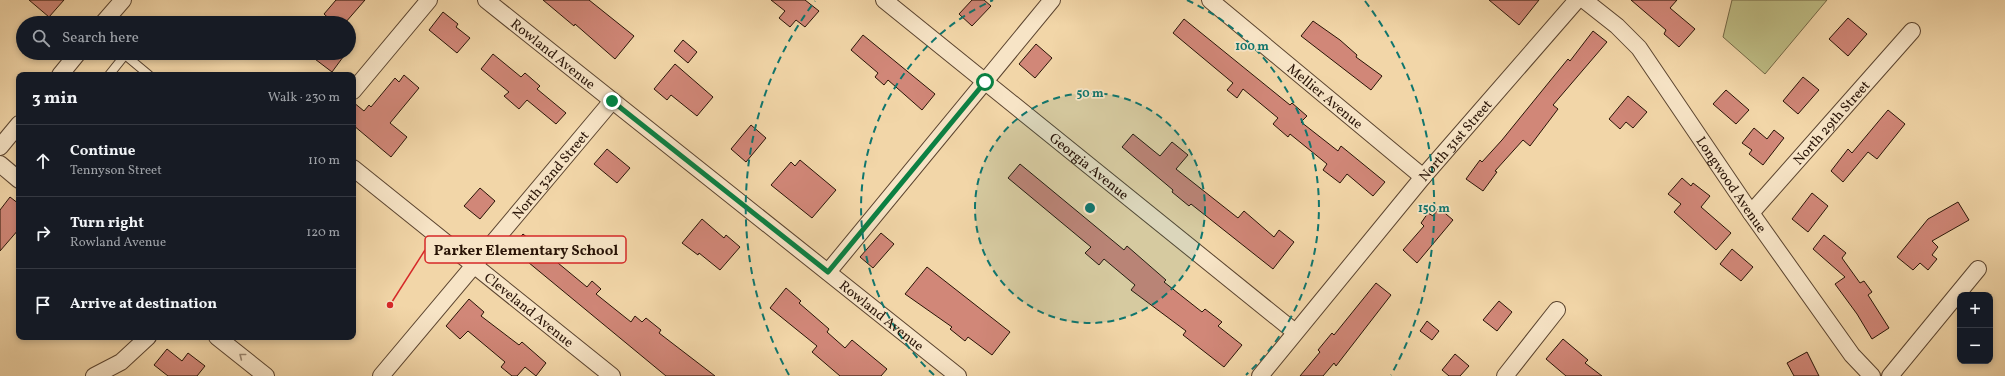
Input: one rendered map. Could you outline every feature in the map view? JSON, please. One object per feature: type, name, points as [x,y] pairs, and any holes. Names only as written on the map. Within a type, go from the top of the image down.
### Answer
[{"type":"street","points":[[110,16],[123,0]]},
{"type":"street","points":[[356,86],[429,0]]},
{"type":"street","name":"Rowland Avenue","points":[[486,0],[958,376]]},
{"type":"street","name":"Georgia Avenue","points":[[884,0],[1295,332]]},
{"type":"street","points":[[828,272],[1052,0]]},
{"type":"street","name":"Mellier Avenue","points":[[1210,0],[1423,177]]},
{"type":"street","name":"North 31st Street","points":[[1260,376],[1423,177],[1577,0]]},
{"type":"street","name":"Longwood Avenue","points":[[1584,0],[1617,26],[1640,48],[1751,213],[1852,355],[1872,376]]},
{"type":"street","name":"North 29th Street","points":[[1751,213],[1912,31]]},
{"type":"street","points":[[66,72],[73,60]]},
{"type":"street","name":"North 32nd Street","points":[[381,376],[612,101]]},
{"type":"street","points":[[0,147],[16,128]]},
{"type":"street","points":[[0,164],[16,177]]},
{"type":"street","name":"Cleveland Avenue","points":[[356,170],[612,376]]},
{"type":"street","points":[[1890,376],[1978,269]]},
{"type":"street","points":[[1511,374],[1557,310]]},
{"type":"street","points":[[94,376],[121,362],[145,340]]},
{"type":"street","points":[[221,340],[266,376]]},
{"type":"lane","points":[[111,72],[121,60]]},
{"type":"lane","points":[[131,60],[145,72]]},
{"type":"shaded area","points":[[1732,0],[1827,0],[1765,74],[1723,37]]},
{"type":"building","points":[[29,0],[64,0],[50,16],[48,16]]},
{"type":"building","points":[[336,0],[365,0],[351,16],[326,16],[324,14]]},
{"type":"building","points":[[543,0],[589,0],[634,36],[615,59],[575,24],[574,26]]},
{"type":"building","points":[[771,0],[805,0],[819,11],[805,27],[796,20],[790,27],[779,18],[785,11]]},
{"type":"building","points":[[972,0],[984,0],[991,6],[972,26],[959,14]]},
{"type":"building","points":[[1489,0],[1539,0],[1519,25]]},
{"type":"building","points":[[1631,0],[1677,0],[1670,8],[1695,29],[1679,47],[1664,34],[1666,30]]},
{"type":"building","points":[[443,12],[458,24],[456,27],[470,38],[457,53],[429,30]]},
{"type":"building","points":[[1848,18],[1867,34],[1848,56],[1829,39]]},
{"type":"building","points":[[1184,19],[1290,105],[1292,103],[1307,116],[1301,122],[1338,151],[1341,146],[1385,182],[1373,196],[1347,174],[1340,183],[1323,170],[1327,164],[1290,134],[1288,137],[1273,124],[1278,118],[1243,89],[1237,98],[1227,90],[1233,83],[1173,33]]},
{"type":"building","points":[[1313,21],[1340,40],[1357,55],[1356,57],[1382,76],[1371,90],[1301,36]]},
{"type":"building","points":[[1593,31],[1607,42],[1553,105],[1558,109],[1530,146],[1523,140],[1495,171],[1497,172],[1483,191],[1466,179],[1480,160],[1482,162],[1502,140],[1568,59],[1570,61]]},
{"type":"building","points":[[863,35],[935,94],[922,110],[888,80],[884,85],[875,77],[878,73],[851,50]]},
{"type":"building","points":[[683,40],[697,52],[688,63],[674,51]]},
{"type":"building","points":[[1036,44],[1052,58],[1035,78],[1019,64]]},
{"type":"building","points":[[493,54],[521,77],[525,73],[540,86],[537,89],[566,113],[556,124],[527,100],[519,109],[504,96],[509,92],[481,69]]},
{"type":"building","points":[[316,60],[341,60],[332,72]]},
{"type":"building","points":[[675,64],[713,97],[697,116],[671,95],[667,100],[654,89]]},
{"type":"building","points":[[404,75],[419,88],[390,123],[407,137],[391,157],[356,128],[356,104],[364,111],[369,105],[371,107],[395,78],[399,82]]},
{"type":"building","points":[[1803,77],[1819,90],[1798,114],[1783,101]]},
{"type":"building","points":[[1726,90],[1749,110],[1736,124],[1713,104]]},
{"type":"building","points":[[1628,96],[1647,112],[1633,128],[1626,122],[1620,129],[1609,119]]},
{"type":"building","points":[[1888,110],[1905,124],[1877,159],[1868,152],[1843,182],[1831,171],[1848,149],[1852,153]]},
{"type":"building","points":[[751,125],[766,138],[746,162],[731,149]]},
{"type":"building","points":[[1754,128],[1767,139],[1774,130],[1784,138],[1763,165],[1749,154],[1752,150],[1742,143]]},
{"type":"building","points":[[1133,134],[1160,156],[1172,142],[1188,155],[1176,169],[1238,218],[1244,211],[1274,237],[1279,230],[1294,242],[1273,269],[1191,204],[1189,206],[1172,192],[1173,190],[1122,147]]},
{"type":"building","points":[[607,149],[630,168],[617,183],[594,164]]},
{"type":"building","points":[[800,160],[836,190],[812,218],[771,185],[791,162],[795,166]]},
{"type":"building","points":[[1020,164],[1124,250],[1127,246],[1166,280],[1164,282],[1202,312],[1205,309],[1222,322],[1218,326],[1242,345],[1224,367],[1183,335],[1186,331],[1131,290],[1135,285],[1104,259],[1099,265],[1085,253],[1091,247],[1008,178]]},
{"type":"building","points":[[1682,178],[1691,186],[1693,183],[1710,196],[1701,207],[1731,233],[1716,250],[1674,212],[1681,204],[1668,194]]},
{"type":"building","points":[[480,188],[495,201],[480,219],[464,206]]},
{"type":"building","points":[[1812,193],[1828,206],[1808,232],[1792,219]]},
{"type":"building","points":[[10,197],[16,202],[16,232],[0,251],[0,210]]},
{"type":"building","points":[[1958,202],[1969,220],[1932,241],[1938,247],[1932,255],[1937,259],[1928,270],[1920,263],[1913,270],[1897,257],[1928,219]]},
{"type":"building","points":[[1439,208],[1453,220],[1417,263],[1403,250],[1424,226],[1421,223],[1428,213],[1433,216]]},
{"type":"building","points":[[702,219],[724,238],[726,235],[740,247],[720,270],[699,253],[698,255],[682,243]]},
{"type":"building","points":[[881,233],[894,244],[873,268],[860,257]]},
{"type":"building","points":[[523,234],[587,287],[592,281],[601,289],[596,294],[631,322],[635,316],[642,322],[646,318],[661,330],[659,333],[715,376],[666,376],[511,248]]},
{"type":"building","points":[[1824,235],[1846,253],[1842,258],[1860,283],[1864,281],[1872,292],[1868,295],[1889,328],[1872,339],[1857,314],[1835,284],[1845,277],[1813,249]]},
{"type":"building","points":[[1732,249],[1753,267],[1741,281],[1720,264]]},
{"type":"building","points":[[927,267],[1010,332],[992,355],[968,337],[965,341],[950,329],[952,327],[905,294]]},
{"type":"building","points":[[1376,283],[1391,295],[1336,366],[1334,363],[1323,376],[1300,376],[1320,352],[1318,350],[1332,333],[1334,335]]},
{"type":"building","points":[[786,288],[801,301],[799,303],[829,329],[827,332],[845,348],[852,340],[887,369],[881,376],[840,376],[812,352],[817,346],[770,308]]},
{"type":"building","points":[[469,299],[484,312],[481,316],[519,345],[522,342],[546,363],[536,376],[525,367],[517,376],[512,376],[501,367],[505,362],[468,331],[460,339],[446,326]]},
{"type":"building","points":[[1499,301],[1512,312],[1497,331],[1483,320]]},
{"type":"building","points":[[1427,321],[1439,331],[1432,340],[1420,331]]},
{"type":"building","points":[[1563,339],[1588,360],[1585,363],[1602,376],[1566,376],[1546,359]]},
{"type":"building","points":[[167,349],[182,361],[188,353],[205,366],[197,376],[168,376],[154,365]]},
{"type":"building","points":[[1807,352],[1819,376],[1794,376],[1787,363]]},
{"type":"building","points":[[1455,354],[1469,366],[1460,376],[1449,376],[1442,370]]},
{"type":"place","name":"Parker Elementary School","points":[[390,305]]},
{"type":"route","points":[[612,101],[828,272],[985,82]]}]
